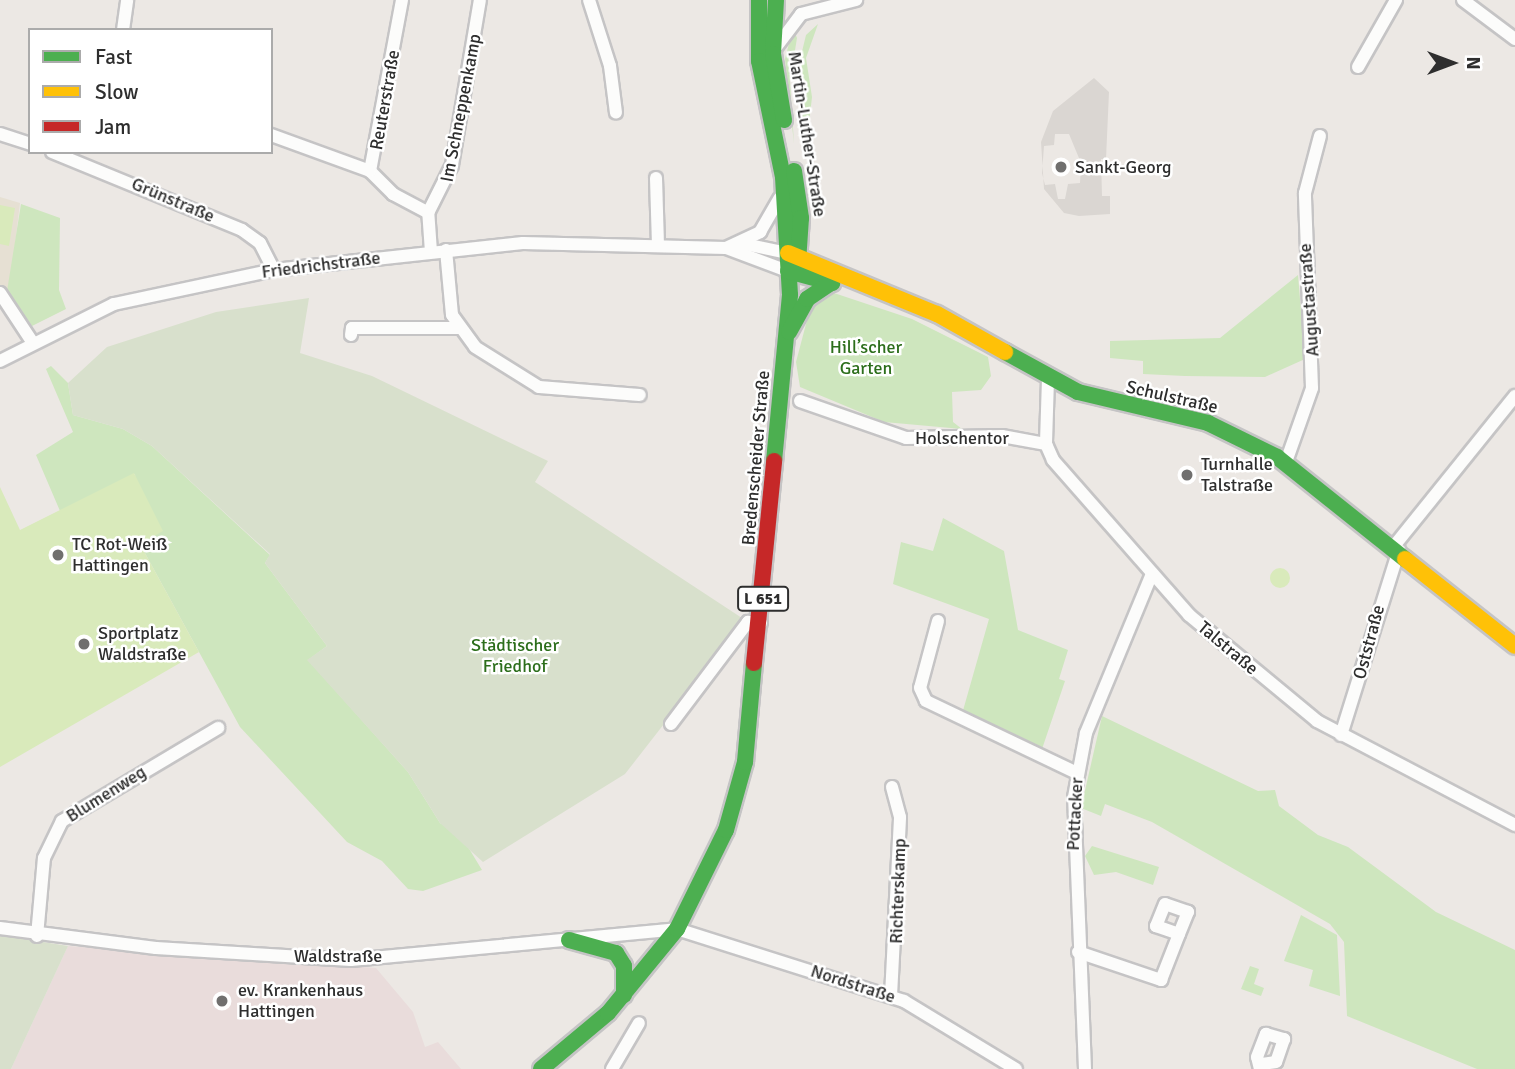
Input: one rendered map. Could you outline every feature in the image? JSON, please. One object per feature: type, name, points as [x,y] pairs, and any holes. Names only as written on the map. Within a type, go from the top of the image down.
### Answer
[{"type":"main road","name":"Martin-Luther-Straße","points":[[759,0],[759,61],[783,177],[794,255]]},
{"type":"main road","name":"Martin-Luther-Straße","points":[[776,0],[774,54],[801,218],[792,273]]},
{"type":"main road","name":"Schulstraße","points":[[794,255],[949,320],[1048,379],[1102,400],[1208,423],[1286,462],[1397,548],[1515,646]]},
{"type":"main road","name":"Schulstraße","points":[[792,273],[831,283],[858,283]]},
{"type":"main road","name":"Bredenscheider Straße","points":[[541,1069],[624,995],[677,929],[711,866],[737,794],[761,623],[792,273]]},
{"type":"main road","points":[[786,338],[807,299],[831,283]]},
{"type":"main road","points":[[569,940],[616,953],[624,966],[624,995]]},
{"type":"street","points":[[123,28],[127,0]]},
{"type":"street","name":"Reuterstraße","points":[[402,0],[370,171],[393,194],[428,213]]},
{"type":"street","name":"Im Schneppenkamp","points":[[428,213],[453,165],[480,0]]},
{"type":"street","points":[[589,0],[610,66],[615,113]]},
{"type":"street","points":[[802,0],[821,4],[856,0]]},
{"type":"street","points":[[1358,67],[1396,0]]},
{"type":"street","points":[[1462,0],[1515,39]]},
{"type":"street","points":[[774,54],[793,21],[821,4]]},
{"type":"street","points":[[0,134],[28,143]]},
{"type":"street","points":[[273,136],[370,171]]},
{"type":"street","name":"Augustastraße","points":[[1286,462],[1312,388],[1305,193],[1320,136]]},
{"type":"street","name":"Grünstraße","points":[[64,154],[83,157],[242,230],[260,243],[274,270]]},
{"type":"street","points":[[731,246],[766,226],[779,203],[783,177]]},
{"type":"street","points":[[656,178],[658,244]]},
{"type":"street","points":[[428,213],[431,252]]},
{"type":"street","name":"Friedrichstraße","points":[[0,361],[114,304],[274,270],[446,250],[658,244],[731,246],[794,255]]},
{"type":"street","name":"Friedrichstraße","points":[[731,246],[792,273]]},
{"type":"street","points":[[446,250],[449,303],[459,328],[475,347],[539,387],[640,395]]},
{"type":"street","points":[[0,293],[33,343]]},
{"type":"street","points":[[351,335],[352,328],[459,328]]},
{"type":"street","points":[[1046,444],[1048,379]]},
{"type":"street","name":"Oststraße","points":[[1344,737],[1397,548],[1515,397]]},
{"type":"street","name":"Holschentor","points":[[800,401],[906,438],[1002,436],[1046,444]]},
{"type":"street","name":"Talstraße","points":[[1046,444],[1189,615],[1344,737],[1515,825]]},
{"type":"street","name":"Pottacker","points":[[1085,1069],[1072,828],[1077,772],[1095,707],[1152,574]]},
{"type":"street","points":[[938,621],[920,688],[926,701],[1077,772]]},
{"type":"street","points":[[671,724],[748,622],[761,623]]},
{"type":"street","name":"Blumenweg","points":[[37,936],[44,859],[62,821],[218,728]]},
{"type":"street","name":"Richterskamp","points":[[891,996],[900,817],[892,787]]},
{"type":"street","name":"Waldstraße","points":[[0,928],[37,936],[351,960],[677,929]]},
{"type":"street","name":"Nordstraße","points":[[677,929],[891,996],[1016,1069]]},
{"type":"street","points":[[1078,952],[1161,980],[1180,934]]},
{"type":"street","points":[[612,1069],[639,1023]]},
{"type":"shaded area","points":[[1094,78],[1109,92],[1106,159],[1101,159],[1102,196],[1110,196],[1110,214],[1079,216],[1064,213],[1044,189],[1043,178],[1045,185],[1055,184],[1058,199],[1065,199],[1068,184],[1080,183],[1081,163],[1069,134],[1055,134],[1054,145],[1044,146],[1043,166],[1041,142],[1053,111]]},
{"type":"shaded area","points":[[0,197],[20,203],[9,294],[0,290]]},
{"type":"shaded area","name":"ev. Krankenhaus Hattingen","points":[[68,946],[376,968],[413,1012],[425,1047],[438,1042],[461,1069],[11,1069]]},
{"type":"green space","points":[[818,24],[806,58],[812,97],[805,158],[799,64],[806,35]]},
{"type":"green space","points":[[793,28],[797,38],[790,81],[794,144],[785,59]]},
{"type":"green space","points":[[21,204],[60,218],[59,290],[66,309],[32,326],[7,291]]},
{"type":"green space","points":[[0,205],[15,208],[9,246],[0,244]]},
{"type":"green space","points":[[1298,275],[1305,359],[1265,377],[1143,374],[1143,361],[1110,358],[1110,341],[1220,338]]},
{"type":"green space","name":"Hill’scher Garten","points":[[834,293],[912,319],[988,357],[991,376],[981,390],[952,392],[953,422],[962,429],[884,422],[800,387],[796,362],[811,305]]},
{"type":"green space","name":"Städtischer Friedhof","points":[[309,298],[300,353],[372,376],[548,461],[535,482],[745,620],[625,774],[483,862],[440,823],[408,772],[307,660],[327,646],[265,563],[270,554],[152,446],[123,429],[73,415],[68,383],[107,347],[216,312]]},
{"type":"green space","points":[[51,366],[68,383],[73,415],[123,429],[152,446],[270,555],[265,563],[327,646],[308,660],[408,772],[440,823],[462,837],[482,870],[423,891],[408,889],[382,861],[347,842],[240,727],[140,544],[135,474],[60,511],[36,455],[73,432],[46,369]]},
{"type":"green space","points":[[134,473],[163,531],[140,544],[199,652],[0,767],[0,487],[20,530]]},
{"type":"green space","points":[[943,518],[1004,551],[1018,630],[1068,650],[1059,679],[1065,681],[1041,752],[962,714],[989,619],[893,584],[901,542],[933,551]]},
{"type":"green space","points":[[1280,568],[1287,571],[1290,578],[1287,585],[1280,588],[1273,585],[1270,578],[1273,571]]},
{"type":"green space","points":[[1102,716],[1258,791],[1275,790],[1279,806],[1318,835],[1348,847],[1436,912],[1515,950],[1515,1069],[1477,1069],[1347,1016],[1344,942],[1330,924],[1152,822],[1105,804],[1101,816],[1081,808]]},
{"type":"green space","points":[[1092,846],[1159,867],[1153,885],[1116,872],[1094,875],[1085,856]]},
{"type":"green space","points":[[1301,915],[1337,935],[1340,996],[1309,986],[1313,970],[1284,961]]},
{"type":"green space","points":[[0,935],[68,946],[11,1069],[0,1069]]},
{"type":"green space","points":[[1250,966],[1259,969],[1254,984],[1264,988],[1261,996],[1241,989]]},
{"type":"traffic: fast","points":[[759,0],[759,61],[783,177],[790,295],[774,461]]},
{"type":"traffic: fast","points":[[776,0],[773,54],[784,120]]},
{"type":"traffic: fast","points":[[794,171],[801,218],[798,262]]},
{"type":"traffic: fast","points":[[788,271],[832,283]]},
{"type":"traffic: fast","points":[[789,332],[807,299],[831,283]]},
{"type":"traffic: fast","points":[[1005,352],[1078,392],[1208,423],[1277,457],[1405,559]]},
{"type":"traffic: fast","points":[[541,1069],[608,1013],[677,929],[726,830],[745,762],[754,663]]},
{"type":"traffic: fast","points":[[569,940],[616,953],[624,966],[624,995]]},
{"type":"traffic: slow","points":[[788,253],[937,314],[1005,352]]},
{"type":"traffic: slow","points":[[1405,559],[1515,646]]},
{"type":"traffic: jam","points":[[754,663],[774,461]]},
{"type":"place","name":"Sankt-Georg","points":[[1061,167]]},
{"type":"place","name":"Turnhalle Talstraße","points":[[1187,475]]},
{"type":"place","name":"TC Rot-Weiß Hattingen","points":[[58,555]]},
{"type":"place","name":"Sportplatz Waldstraße","points":[[84,644]]},
{"type":"place","name":"ev. Krankenhaus Hattingen","points":[[222,1001]]}]
